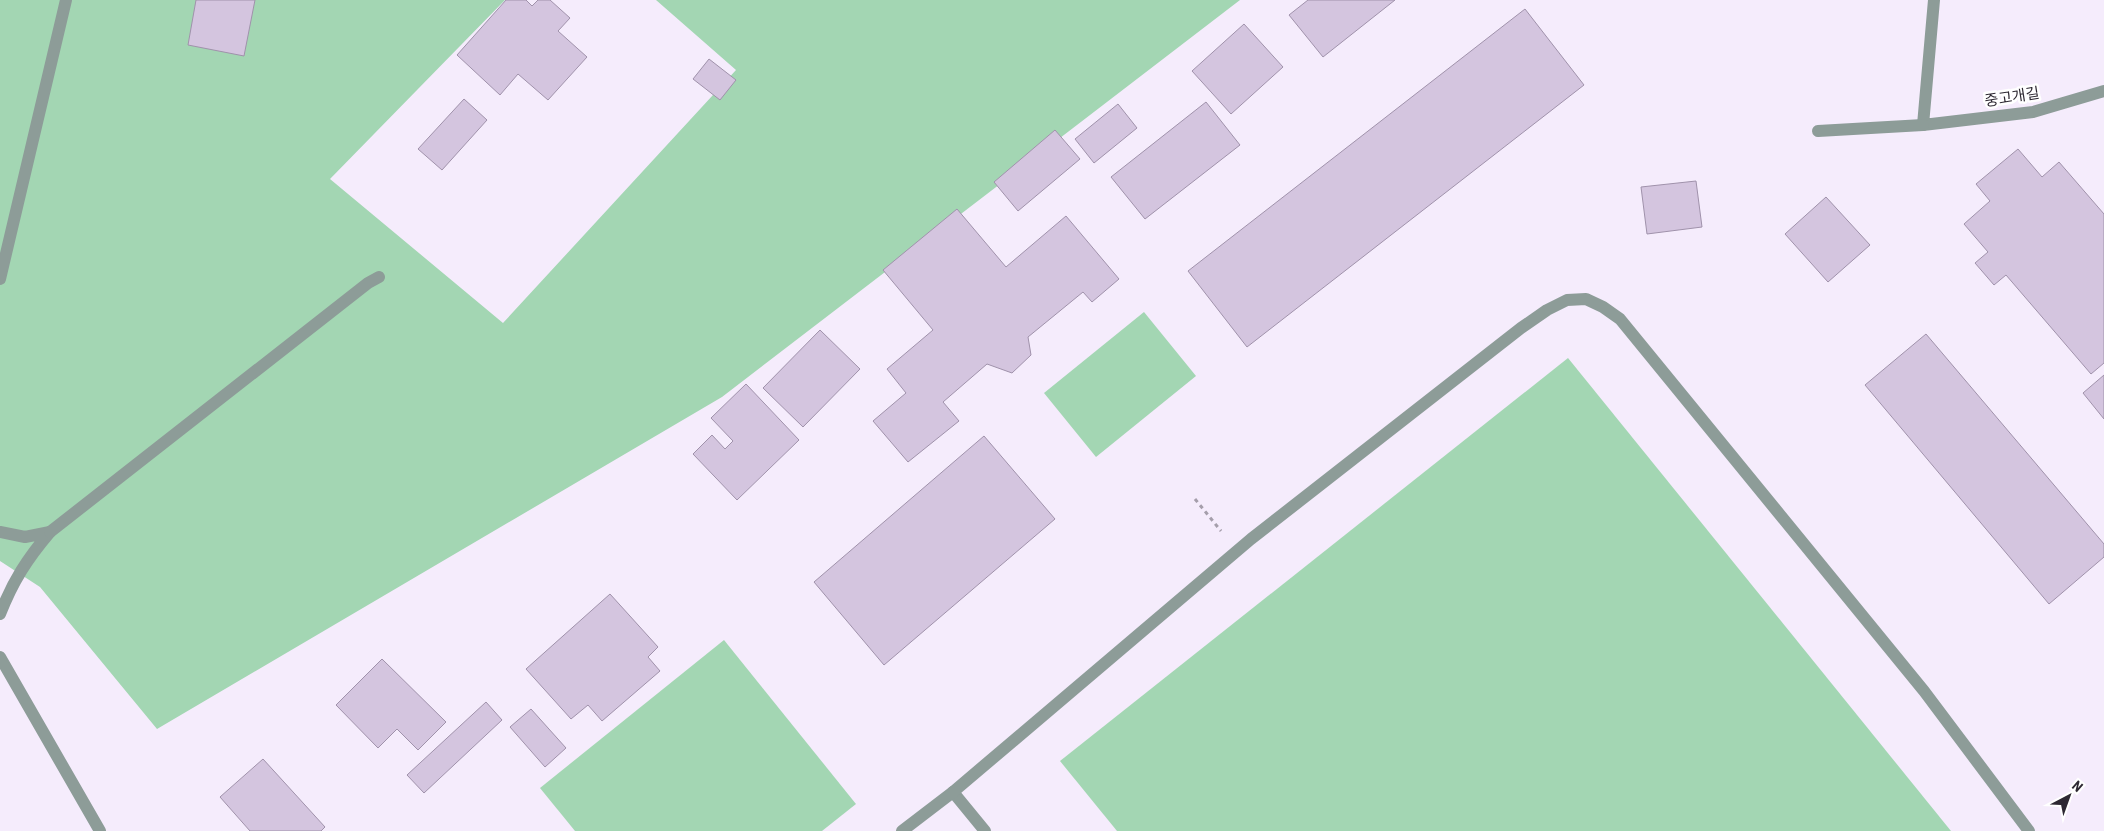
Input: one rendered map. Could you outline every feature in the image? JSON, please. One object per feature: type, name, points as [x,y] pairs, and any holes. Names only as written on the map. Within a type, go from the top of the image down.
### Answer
[{"type":"street","points":[[0,278],[66,0]]},
{"type":"street","points":[[1923,125],[1934,0]]},
{"type":"street","name":"중고개길","points":[[1818,131],[1923,125],[2033,112],[2104,91]]},
{"type":"street","points":[[0,614],[10,589],[25,562],[50,532],[368,283],[379,278]]},
{"type":"street","points":[[902,831],[954,792],[1237,551],[1521,328],[1547,310],[1566,300],[1586,299],[1603,307],[1620,319],[1691,404],[1924,691],[2029,831]]},
{"type":"street","points":[[0,532],[25,537],[50,532]]},
{"type":"street","points":[[0,658],[100,831]]},
{"type":"street","points":[[954,792],[985,831]]},
{"type":"path","points":[[1195,499],[1237,551]]},
{"type":"green space","points":[[0,0],[505,0],[330,179],[503,323],[736,70],[656,0],[1240,0],[722,397],[157,729],[40,587],[0,561]]},
{"type":"green space","points":[[1144,312],[1196,376],[1096,457],[1044,393]]},
{"type":"green space","points":[[1568,358],[1951,831],[1117,831],[1060,761]]},
{"type":"green space","points":[[724,640],[856,804],[822,831],[575,831],[540,788]]},
{"type":"building","points":[[196,0],[255,0],[244,56],[188,45]]},
{"type":"building","points":[[506,0],[526,0],[532,6],[538,0],[550,0],[570,18],[558,31],[587,57],[548,100],[518,74],[500,95],[457,55]]},
{"type":"building","points":[[1308,0],[1395,0],[1323,57],[1289,15]]},
{"type":"building","points":[[1525,9],[1584,85],[1247,347],[1188,271]]},
{"type":"building","points":[[1244,24],[1283,67],[1231,114],[1192,71]]},
{"type":"building","points":[[709,59],[736,80],[720,100],[693,79]]},
{"type":"building","points":[[464,99],[487,120],[442,170],[418,149]]},
{"type":"building","points":[[1206,102],[1240,145],[1145,219],[1111,177]]},
{"type":"building","points":[[1118,104],[1137,128],[1094,163],[1075,139]]},
{"type":"building","points":[[1055,130],[1080,159],[1018,211],[994,182]]},
{"type":"building","points":[[2018,149],[2042,177],[2059,162],[2104,214],[2104,363],[2091,374],[2006,275],[1994,285],[1975,263],[1988,252],[1964,224],[1990,201],[1976,184]]},
{"type":"building","points":[[1696,181],[1702,227],[1647,234],[1641,187]]},
{"type":"building","points":[[1826,197],[1870,245],[1828,282],[1785,234]]},
{"type":"building","points":[[957,209],[1006,267],[1066,216],[1119,279],[1092,302],[1083,292],[1028,337],[1031,355],[1012,373],[987,364],[943,402],[959,421],[908,462],[873,421],[906,393],[887,369],[933,330],[883,270]]},
{"type":"building","points":[[820,330],[860,369],[803,427],[763,388]]},
{"type":"building","points":[[1926,334],[2104,544],[2104,557],[2049,604],[1865,385]]},
{"type":"building","points":[[2104,375],[2104,419],[2083,393]]},
{"type":"building","points":[[746,384],[799,440],[737,500],[693,454],[712,435],[725,449],[733,441],[711,418]]},
{"type":"building","points":[[984,436],[1055,519],[884,665],[814,582]]},
{"type":"building","points":[[610,594],[658,647],[648,657],[660,671],[602,721],[588,705],[571,719],[526,669]]},
{"type":"building","points":[[382,659],[446,722],[418,750],[397,729],[378,748],[336,705]]},
{"type":"building","points":[[486,702],[502,720],[424,793],[407,775]]},
{"type":"building","points":[[531,709],[566,748],[545,767],[510,727]]},
{"type":"building","points":[[263,759],[325,827],[321,831],[250,831],[220,797]]}]
